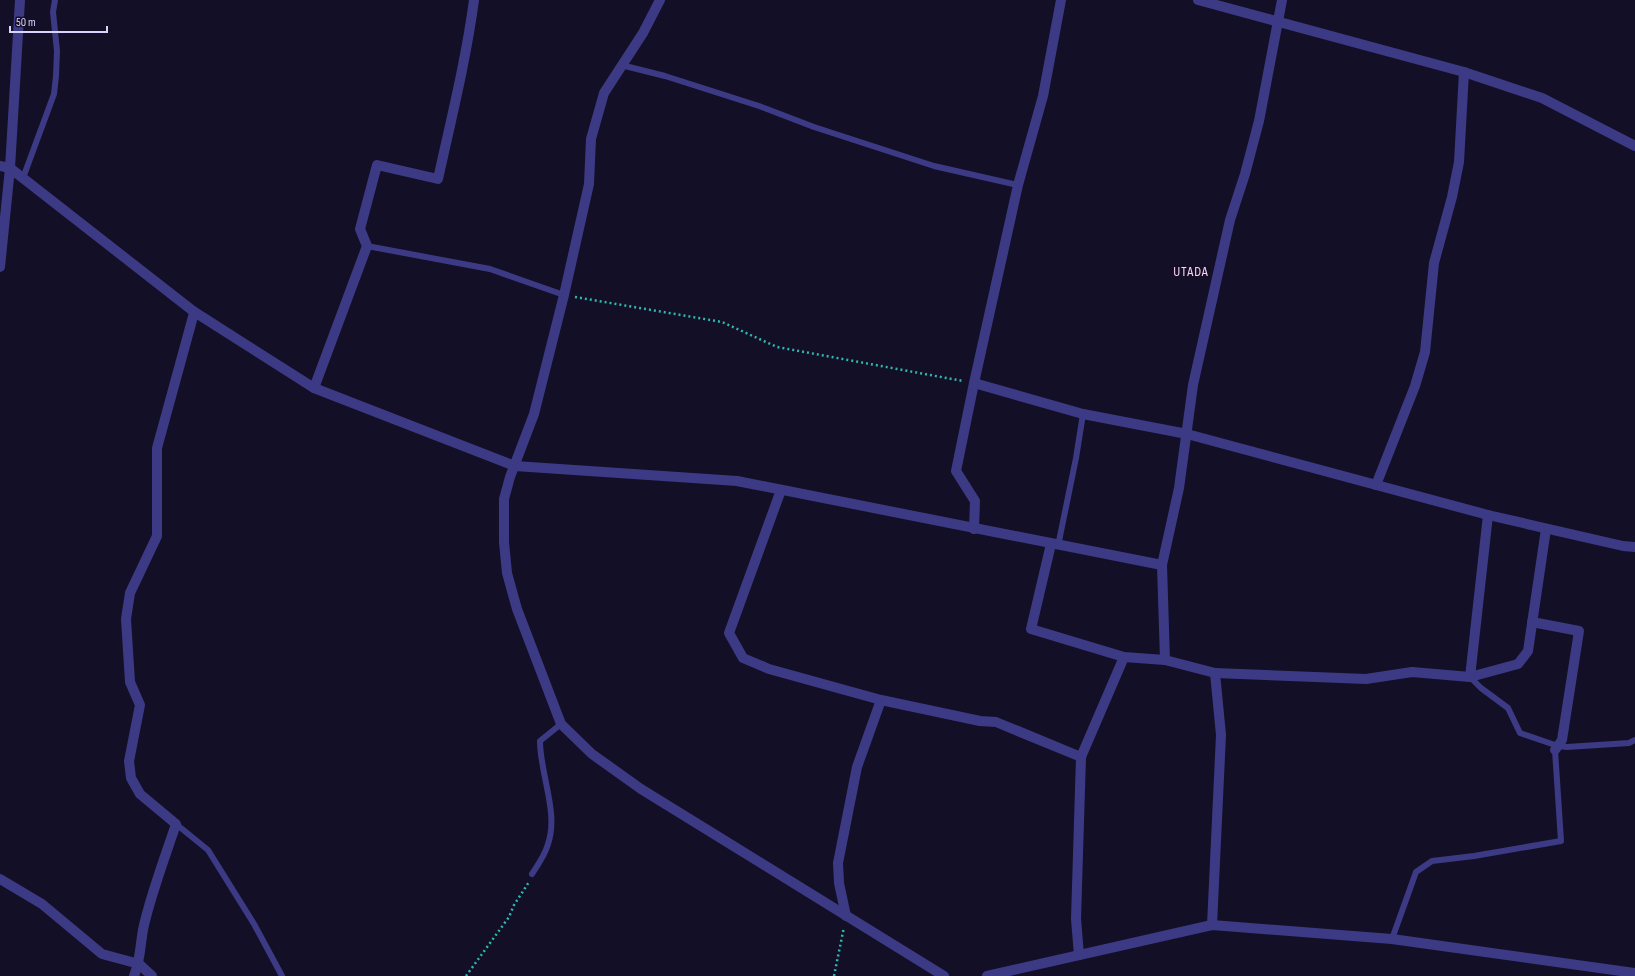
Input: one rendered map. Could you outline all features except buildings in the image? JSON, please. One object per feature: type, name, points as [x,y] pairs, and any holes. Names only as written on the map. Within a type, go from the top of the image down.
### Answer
[{"type":"street","points":[[0,267],[5,167],[20,0]]},
{"type":"street","points":[[314,388],[367,246],[360,229],[377,165],[438,179],[470,30],[474,0]]},
{"type":"street","points":[[660,0],[643,32],[604,93],[591,139],[589,184],[564,295],[534,414],[510,477],[504,499],[504,542],[507,573],[517,610],[561,724],[592,754],[641,788],[944,976]]},
{"type":"street","points":[[974,529],[975,501],[956,471],[1018,185],[1043,96],[1061,0]]},
{"type":"street","points":[[1198,0],[1464,72],[1542,98],[1635,146]]},
{"type":"street","points":[[1165,660],[1162,565],[1180,488],[1193,385],[1230,220],[1245,174],[1259,121],[1282,0]]},
{"type":"street","points":[[1376,485],[1415,386],[1425,352],[1434,262],[1452,197],[1459,162],[1464,72]]},
{"type":"street","points":[[5,167],[23,178],[193,311],[314,388],[515,466],[737,481],[1162,565]]},
{"type":"street","points":[[134,976],[139,964],[144,926],[158,875],[176,824],[140,794],[131,778],[129,761],[140,705],[130,682],[126,619],[130,593],[157,536],[157,448],[194,313],[193,311]]},
{"type":"street","points":[[974,383],[1084,414],[1187,434],[1488,515],[1623,546],[1635,547]]},
{"type":"street","points":[[781,490],[729,633],[743,658],[769,669],[881,700],[980,721],[996,722],[1081,757]]},
{"type":"street","points":[[1470,677],[1488,515]]},
{"type":"street","points":[[1055,545],[1031,629],[1124,657],[1165,660],[1215,673],[1366,679],[1412,672],[1470,677],[1518,664],[1528,651],[1546,528]]},
{"type":"street","points":[[1532,622],[1579,632],[1562,740],[1557,748]]},
{"type":"street","points":[[1079,955],[1076,919],[1081,757],[1124,657]]},
{"type":"street","points":[[1212,925],[1221,736],[1215,673]]},
{"type":"street","points":[[846,916],[838,862],[857,767],[881,700]]},
{"type":"street","points":[[0,879],[42,904],[102,954],[139,964],[152,976]]},
{"type":"street","points":[[987,976],[1212,925],[1392,939],[1635,973]]},
{"type":"lane","points":[[23,178],[54,94],[57,51],[53,12],[54,0]]},
{"type":"lane","points":[[622,65],[665,76],[759,106],[814,127],[934,166],[1018,185]]},
{"type":"lane","points":[[367,246],[490,269],[564,295]]},
{"type":"lane","points":[[1055,545],[1084,414]]},
{"type":"lane","points":[[1470,677],[1481,688],[1508,708],[1520,733],[1557,748],[1629,743],[1635,740]]},
{"type":"lane","points":[[532,874],[548,844],[552,823],[540,754],[540,741],[561,724]]},
{"type":"lane","points":[[1392,939],[1416,872],[1432,861],[1474,856],[1561,840],[1557,748]]},
{"type":"lane","points":[[176,824],[208,850],[254,924],[282,976]]},
{"type":"path","points":[[564,295],[722,322],[777,347],[974,383]]},
{"type":"path","points":[[466,976],[509,917],[514,905],[521,896],[532,874]]},
{"type":"path","points":[[834,976],[846,916]]},
{"type":"district","name":"UTADA","points":[[1191,271]]}]
